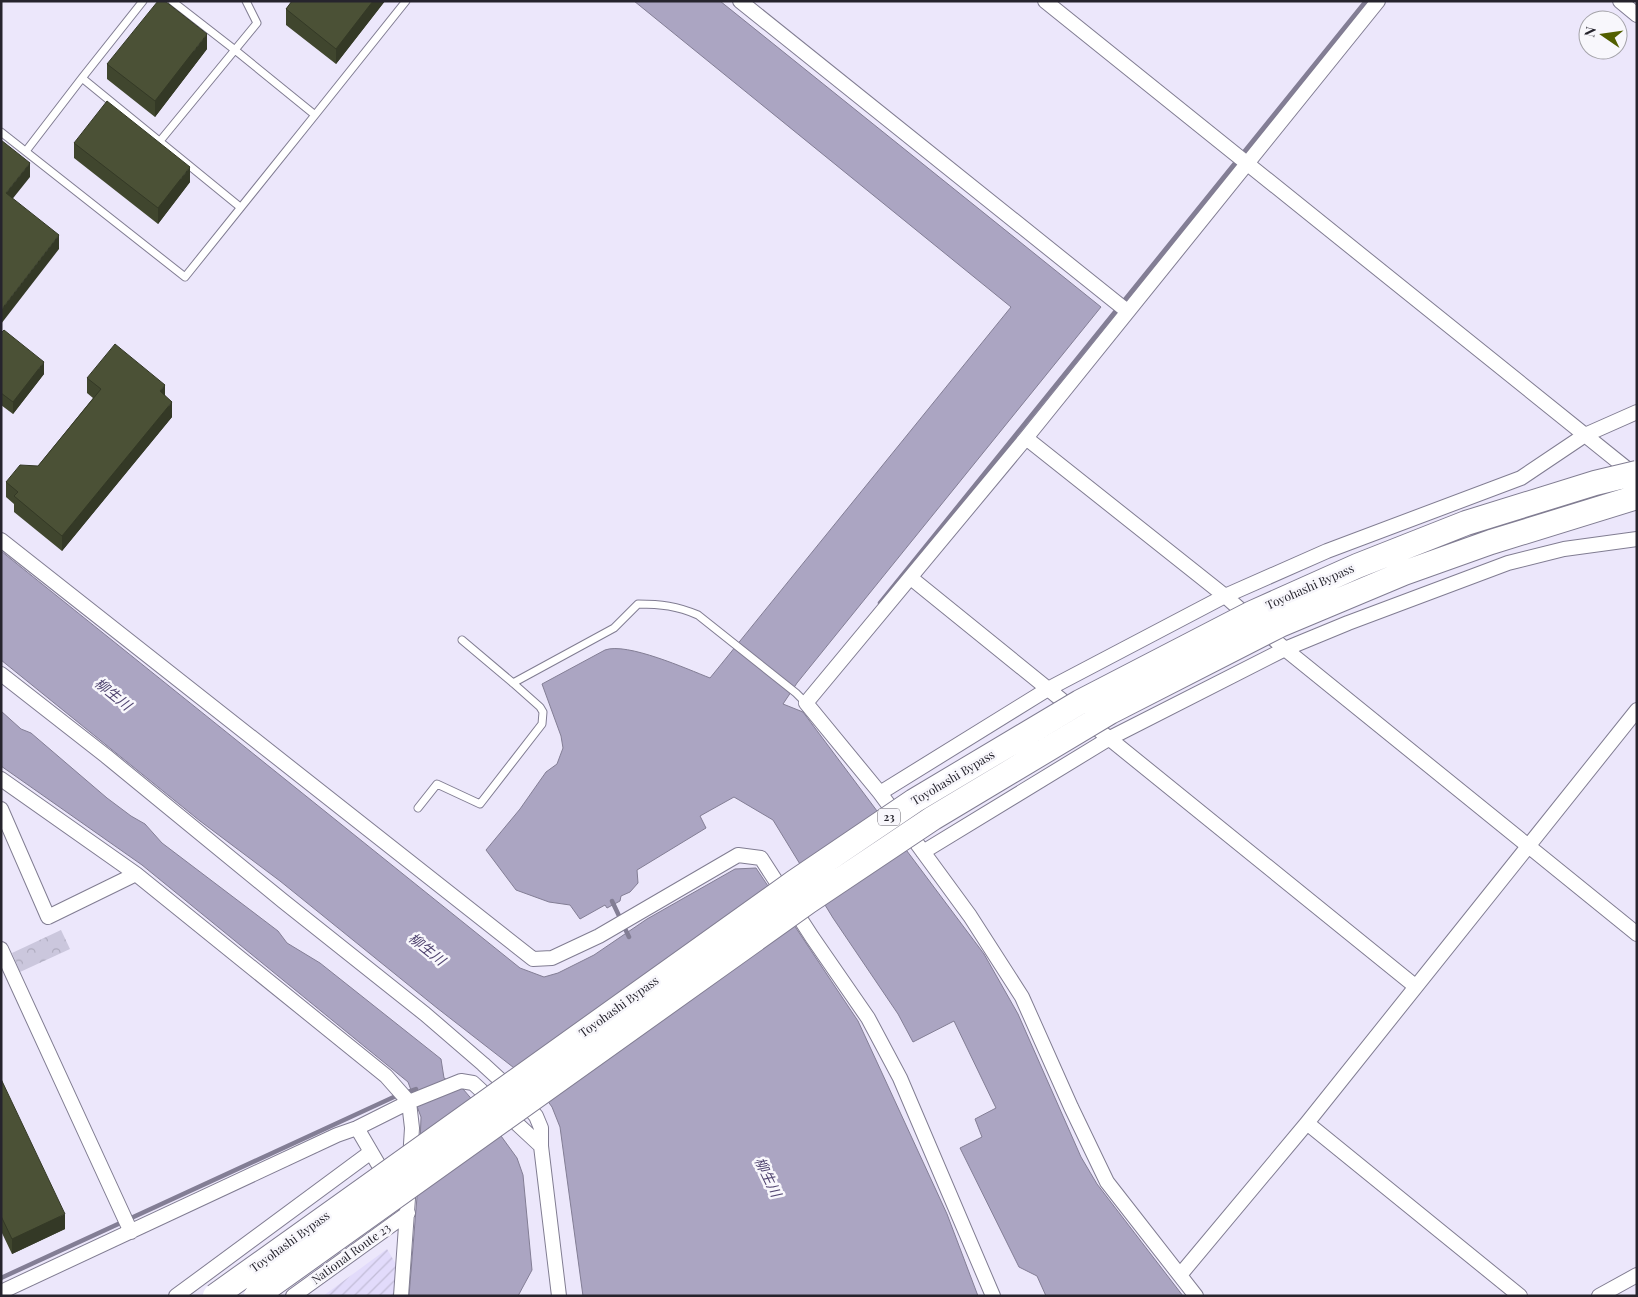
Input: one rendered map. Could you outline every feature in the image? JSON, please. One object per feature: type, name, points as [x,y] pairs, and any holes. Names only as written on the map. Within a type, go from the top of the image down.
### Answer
[{"type":"highway","name":"Toyohashi Bypass","points":[[215,1296],[793,883],[914,801],[1080,702],[1252,613],[1357,566],[1466,523],[1632,473]]},
{"type":"highway","name":"Toyohashi Bypass","points":[[256,1296],[809,901],[933,818],[1110,712],[1280,625],[1404,573],[1491,542],[1637,497]]},
{"type":"street","points":[[740,1],[1127,311]]},
{"type":"street","points":[[1045,1],[1632,473]]},
{"type":"street","points":[[1196,1296],[1107,1182],[1022,997],[970,916],[880,793],[806,703],[1026,438],[1378,1]]},
{"type":"street","points":[[1620,1],[1637,15]]},
{"type":"street","points":[[880,793],[1048,689],[1225,596],[1327,551],[1521,478],[1585,435],[1637,412]]},
{"type":"street","points":[[1026,438],[1225,596],[1285,649],[1637,934]]},
{"type":"street","points":[[923,852],[1110,738],[1285,649],[1348,623],[1508,563],[1564,549],[1637,539]]},
{"type":"street","points":[[1,540],[533,959],[552,958],[613,928],[738,854],[760,858],[873,1026],[900,1078],[994,1296]]},
{"type":"street","points":[[911,578],[1415,986]]},
{"type":"street","points":[[1,674],[106,756],[282,901],[425,1014],[521,1098],[536,1116],[541,1128],[541,1146],[559,1296]]},
{"type":"street","points":[[1180,1275],[1307,1123],[1637,710]]},
{"type":"street","points":[[1,779],[136,874],[386,1076],[409,1102],[412,1128],[408,1213],[401,1296]]},
{"type":"street","points":[[1,809],[48,916],[136,874]]},
{"type":"street","points":[[1,949],[131,1231]]},
{"type":"street","points":[[1,1292],[337,1135],[357,1128],[409,1102],[461,1081],[473,1083],[541,1146]]},
{"type":"street","points":[[1307,1123],[1520,1296]]},
{"type":"street","points":[[357,1128],[408,1213]]},
{"type":"street","points":[[176,1296],[371,1152]]},
{"type":"street","name":"National Route 23","points":[[294,1296],[408,1213]]},
{"type":"street","points":[[1599,1296],[1637,1275]]},
{"type":"lane","points":[[26,151],[143,1]]},
{"type":"lane","points":[[172,1],[315,115]]},
{"type":"lane","points":[[160,141],[257,23],[246,1]]},
{"type":"lane","points":[[1,132],[185,277],[406,1]]},
{"type":"lane","points":[[82,78],[240,207]]},
{"type":"lane","points":[[513,682],[614,628],[638,604],[657,604],[681,607],[698,614],[806,703]]},
{"type":"lane","points":[[418,808],[436,784],[480,804],[540,729],[544,718],[540,707],[462,640]]},
{"type":"shaded area","points":[[387,1249],[400,1271],[397,1296],[323,1296]]},
{"type":"green space","points":[[61,930],[70,949],[20,972],[12,953]]},
{"type":"water","points":[[634,1],[720,1],[1101,307],[797,683],[783,704],[803,712],[984,954],[1018,1014],[1081,1157],[1097,1184],[1183,1296],[1046,1296],[1037,1276],[1019,1267],[960,1148],[982,1137],[975,1119],[996,1108],[954,1021],[913,1042],[898,1014],[833,918],[773,820],[734,797],[700,816],[706,828],[637,870],[638,883],[630,892],[621,896],[620,901],[607,908],[605,905],[580,919],[570,905],[549,902],[516,890],[486,850],[520,809],[546,772],[557,764],[563,748],[561,736],[542,684],[605,650],[615,649],[642,653],[710,678],[1011,307]]},
{"type":"water","name":"柳生川","points":[[1,551],[520,968],[544,977],[558,973],[594,955],[647,919],[735,869],[756,868],[858,1021],[947,1214],[978,1296],[583,1296],[560,1127],[552,1107],[536,1085],[280,881],[200,821],[1,660]]},
{"type":"water","points":[[1,711],[21,729],[31,733],[107,798],[145,824],[162,843],[278,931],[287,943],[320,963],[441,1059],[444,1078],[463,1089],[488,1118],[517,1158],[523,1175],[532,1270],[518,1296],[409,1296],[419,1172],[421,1117],[408,1082],[142,865],[1,766]]},
{"type":"building","points":[[158,1],[165,1],[207,34],[155,101],[107,64]]},
{"type":"building","points":[[292,1],[373,1],[336,49],[286,9]]},
{"type":"building","points":[[107,101],[190,167],[158,208],[74,143]]},
{"type":"building","points":[[1,140],[30,163],[6,193],[59,235],[1,310]]},
{"type":"building","points":[[4,330],[44,362],[13,402],[1,393],[1,333]]},
{"type":"building","points":[[115,344],[165,385],[160,391],[172,402],[62,536],[14,496],[18,492],[6,482],[20,465],[38,466],[101,389],[87,378]]},
{"type":"building","points":[[1,1079],[65,1214],[12,1239],[1,1216]]},
{"type":"waterway","points":[[880,603],[1366,1]]},
{"type":"waterway","points":[[612,901],[629,937]]},
{"type":"waterway","points":[[1,1278],[396,1096],[416,1089]]}]
